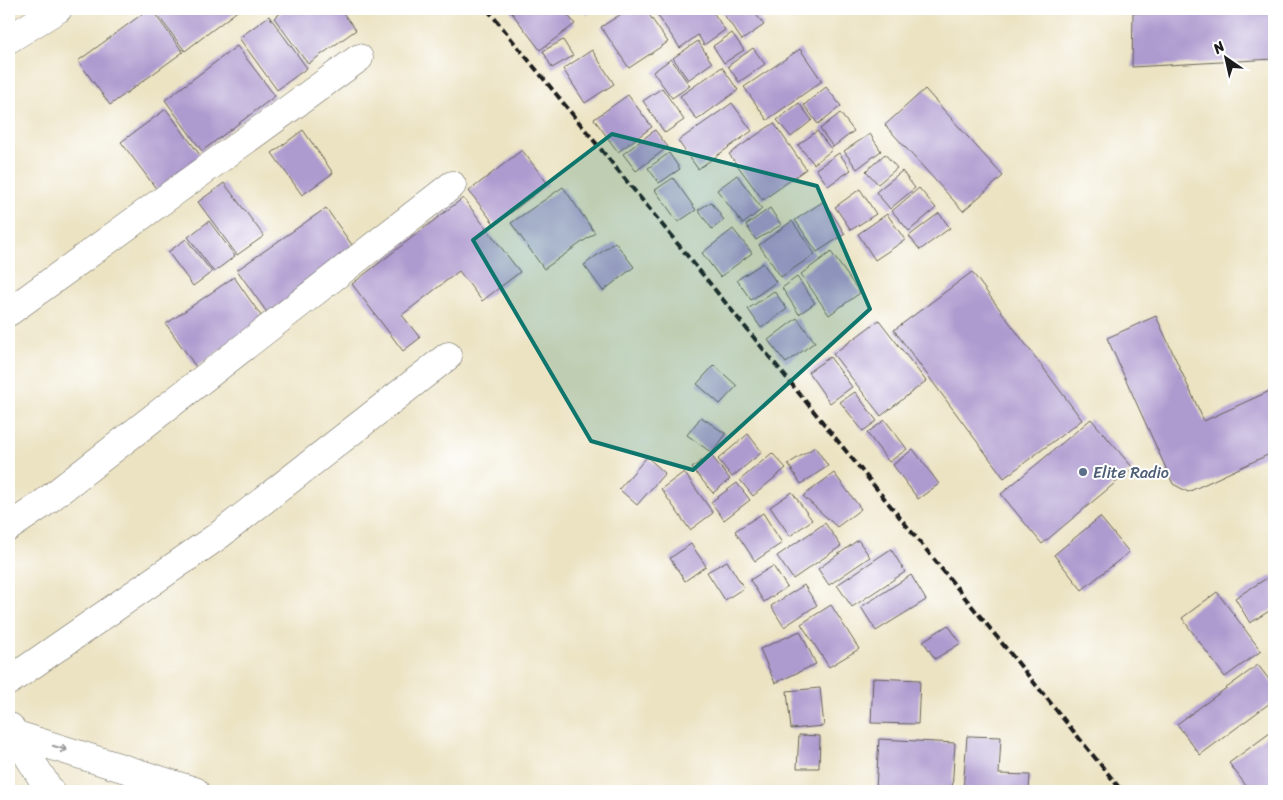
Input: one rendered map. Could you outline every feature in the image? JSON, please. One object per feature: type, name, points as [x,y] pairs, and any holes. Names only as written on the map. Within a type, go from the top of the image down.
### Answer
[{"type":"main road","points":[[9,39],[58,9]]},
{"type":"main road","points":[[9,312],[359,58]]},
{"type":"main road","points":[[9,527],[40,506],[452,185]]},
{"type":"main road","points":[[9,681],[218,536],[448,356]]},
{"type":"main road","points":[[11,730],[50,791]]},
{"type":"main road","points":[[11,730],[196,791]]},
{"type":"highlighted area","points":[[612,134],[817,186],[870,309],[693,470],[591,441],[473,240]]},
{"type":"building","points":[[151,9],[183,52],[110,105],[78,61]]},
{"type":"building","points":[[153,9],[240,9],[185,51]]},
{"type":"building","points":[[286,9],[340,9],[356,30],[308,64],[274,18]]},
{"type":"building","points":[[509,9],[563,9],[575,24],[540,50]]},
{"type":"building","points":[[582,9],[595,9],[587,15]]},
{"type":"building","points":[[629,9],[645,9],[668,42],[629,68],[601,27]]},
{"type":"building","points":[[655,9],[711,9],[725,30],[704,45],[698,35],[680,48]]},
{"type":"building","points":[[720,9],[752,9],[764,25],[742,40]]},
{"type":"building","points":[[1220,9],[1274,9],[1274,59],[1132,67],[1133,13]]},
{"type":"building","points":[[269,16],[307,68],[277,90],[239,38]]},
{"type":"building","points":[[732,33],[744,50],[724,63],[713,46]]},
{"type":"building","points":[[563,40],[573,56],[552,68],[543,51]]},
{"type":"building","points":[[698,41],[712,63],[688,80],[673,58]]},
{"type":"building","points":[[237,46],[275,96],[202,151],[165,100]]},
{"type":"building","points":[[753,48],[765,64],[739,82],[728,66]]},
{"type":"building","points":[[800,49],[822,81],[767,120],[744,87]]},
{"type":"building","points":[[592,50],[614,84],[585,103],[563,69]]},
{"type":"building","points":[[671,59],[690,86],[672,98],[653,72]]},
{"type":"building","points":[[722,67],[738,90],[697,120],[680,96]]},
{"type":"building","points":[[826,87],[841,106],[818,124],[804,105]]},
{"type":"building","points":[[662,88],[684,120],[665,133],[643,101]]},
{"type":"building","points":[[925,89],[1003,176],[963,211],[885,125]]},
{"type":"building","points":[[628,95],[652,127],[618,152],[594,119]]},
{"type":"building","points":[[732,103],[752,131],[698,169],[678,141]]},
{"type":"building","points":[[799,103],[812,120],[791,137],[777,120]]},
{"type":"building","points":[[166,109],[206,163],[161,195],[121,142]]},
{"type":"building","points":[[840,113],[854,131],[833,147],[820,129]]},
{"type":"building","points":[[774,123],[806,169],[763,200],[729,154]]},
{"type":"building","points":[[303,130],[333,173],[302,195],[272,153]]},
{"type":"building","points":[[655,130],[668,147],[636,171],[623,154]]},
{"type":"building","points":[[817,131],[832,150],[814,164],[798,145]]},
{"type":"building","points":[[870,134],[881,151],[857,169],[844,151]]},
{"type":"building","points":[[522,150],[548,184],[495,225],[469,191]]},
{"type":"building","points":[[669,153],[680,169],[659,183],[648,168]]},
{"type":"building","points":[[839,153],[851,170],[828,186],[816,169]]},
{"type":"building","points":[[885,154],[897,168],[878,184],[866,171]]},
{"type":"building","points":[[902,171],[915,188],[890,209],[876,192]]},
{"type":"building","points":[[737,175],[762,209],[743,224],[717,190]]},
{"type":"building","points":[[673,178],[696,210],[678,222],[655,190]]},
{"type":"building","points":[[224,183],[264,236],[237,255],[198,202]]},
{"type":"building","points":[[563,187],[595,233],[544,269],[511,223]]},
{"type":"building","points":[[919,188],[936,208],[909,231],[892,211]]},
{"type":"building","points":[[860,189],[876,214],[851,230],[835,207]]},
{"type":"building","points":[[463,198],[520,272],[482,301],[459,271],[402,315],[420,338],[403,351],[352,284]]},
{"type":"building","points":[[824,201],[845,234],[817,252],[795,220]]},
{"type":"building","points":[[711,202],[724,220],[712,229],[698,210]]},
{"type":"building","points":[[326,208],[357,252],[268,314],[237,270]]},
{"type":"building","points":[[770,208],[781,225],[756,240],[746,225]]},
{"type":"building","points":[[939,213],[950,228],[920,250],[909,236]]},
{"type":"building","points":[[887,214],[905,240],[875,260],[858,234]]},
{"type":"building","points":[[209,221],[235,256],[214,272],[188,237]]},
{"type":"building","points":[[792,221],[815,254],[781,277],[759,245]]},
{"type":"building","points":[[733,229],[752,253],[720,277],[702,253]]},
{"type":"building","points":[[186,239],[212,272],[193,286],[168,252]]},
{"type":"building","points":[[615,242],[634,267],[603,291],[584,265]]},
{"type":"building","points":[[831,252],[860,293],[829,315],[801,274]]},
{"type":"building","points":[[763,263],[776,282],[751,300],[737,280]]},
{"type":"building","points":[[972,272],[1082,420],[1004,478],[894,330]]},
{"type":"building","points":[[234,277],[264,320],[196,367],[166,324]]},
{"type":"building","points":[[797,277],[815,303],[799,314],[782,288]]},
{"type":"building","points":[[774,291],[787,309],[761,328],[748,309]]},
{"type":"building","points":[[1156,316],[1204,421],[1274,389],[1274,452],[1188,492],[1173,484],[1107,338]]},
{"type":"building","points":[[797,318],[815,342],[786,363],[768,340]]},
{"type":"building","points":[[879,320],[926,381],[881,416],[833,354]]},
{"type":"building","points":[[830,357],[852,387],[830,403],[808,372]]},
{"type":"building","points":[[714,365],[737,386],[720,404],[697,384]]},
{"type":"building","points":[[855,392],[877,421],[863,431],[840,402]]},
{"type":"building","points":[[701,417],[726,434],[712,453],[687,435]]},
{"type":"building","points":[[1091,419],[1133,468],[1042,544],[1001,494]]},
{"type":"building","points":[[885,420],[907,449],[889,462],[867,433]]},
{"type":"building","points":[[748,434],[762,452],[732,477],[718,459]]},
{"type":"building","points":[[815,447],[828,466],[801,484],[788,464]]},
{"type":"building","points":[[913,449],[939,484],[918,499],[893,465]]},
{"type":"building","points":[[772,453],[786,468],[753,496],[740,480]]},
{"type":"building","points":[[710,454],[730,479],[713,493],[692,468]]},
{"type":"building","points":[[647,457],[665,473],[637,505],[619,489]]},
{"type":"building","points":[[684,472],[713,513],[690,530],[661,489]]},
{"type":"building","points":[[834,473],[861,509],[837,527],[803,496]]},
{"type":"building","points":[[737,483],[750,500],[724,520],[711,502]]},
{"type":"building","points":[[792,492],[812,520],[790,536],[770,507]]},
{"type":"building","points":[[763,513],[782,543],[755,561],[735,531]]},
{"type":"building","points":[[1100,517],[1129,552],[1082,590],[1054,555]]},
{"type":"building","points":[[825,523],[841,546],[793,579],[777,556]]},
{"type":"building","points":[[858,540],[870,557],[829,585],[818,569]]},
{"type":"building","points":[[691,544],[706,566],[685,581],[670,558]]},
{"type":"building","points":[[891,549],[905,572],[852,607],[837,585]]},
{"type":"building","points":[[727,561],[744,588],[725,600],[707,572]]},
{"type":"building","points":[[773,566],[787,587],[764,602],[750,580]]},
{"type":"building","points":[[911,575],[926,600],[876,631],[861,607]]},
{"type":"building","points":[[1272,575],[1274,578],[1274,608],[1250,623],[1235,598]]},
{"type":"building","points":[[804,585],[817,605],[784,627],[771,606]]},
{"type":"building","points":[[1217,592],[1261,651],[1225,677],[1182,618]]},
{"type":"building","points":[[831,605],[859,649],[829,667],[801,624]]},
{"type":"building","points":[[948,625],[961,643],[935,659],[923,641]]},
{"type":"building","points":[[800,631],[816,664],[775,683],[760,649]]},
{"type":"building","points":[[1258,665],[1274,686],[1274,700],[1200,755],[1177,724]]},
{"type":"building","points":[[873,678],[920,680],[918,724],[871,723]]},
{"type":"building","points":[[820,688],[824,726],[791,729],[787,691]]},
{"type":"building","points":[[1274,730],[1274,791],[1250,791],[1229,763]]},
{"type":"building","points":[[799,735],[820,736],[819,768],[797,768]]},
{"type":"building","points":[[967,736],[1001,737],[999,774],[1030,775],[1029,791],[963,791]]},
{"type":"building","points":[[879,739],[955,743],[952,791],[876,789]]},
{"type":"railway","points":[[487,9],[1122,791]]},
{"type":"place","name":"Elite Radio","points":[[1083,472]]}]
